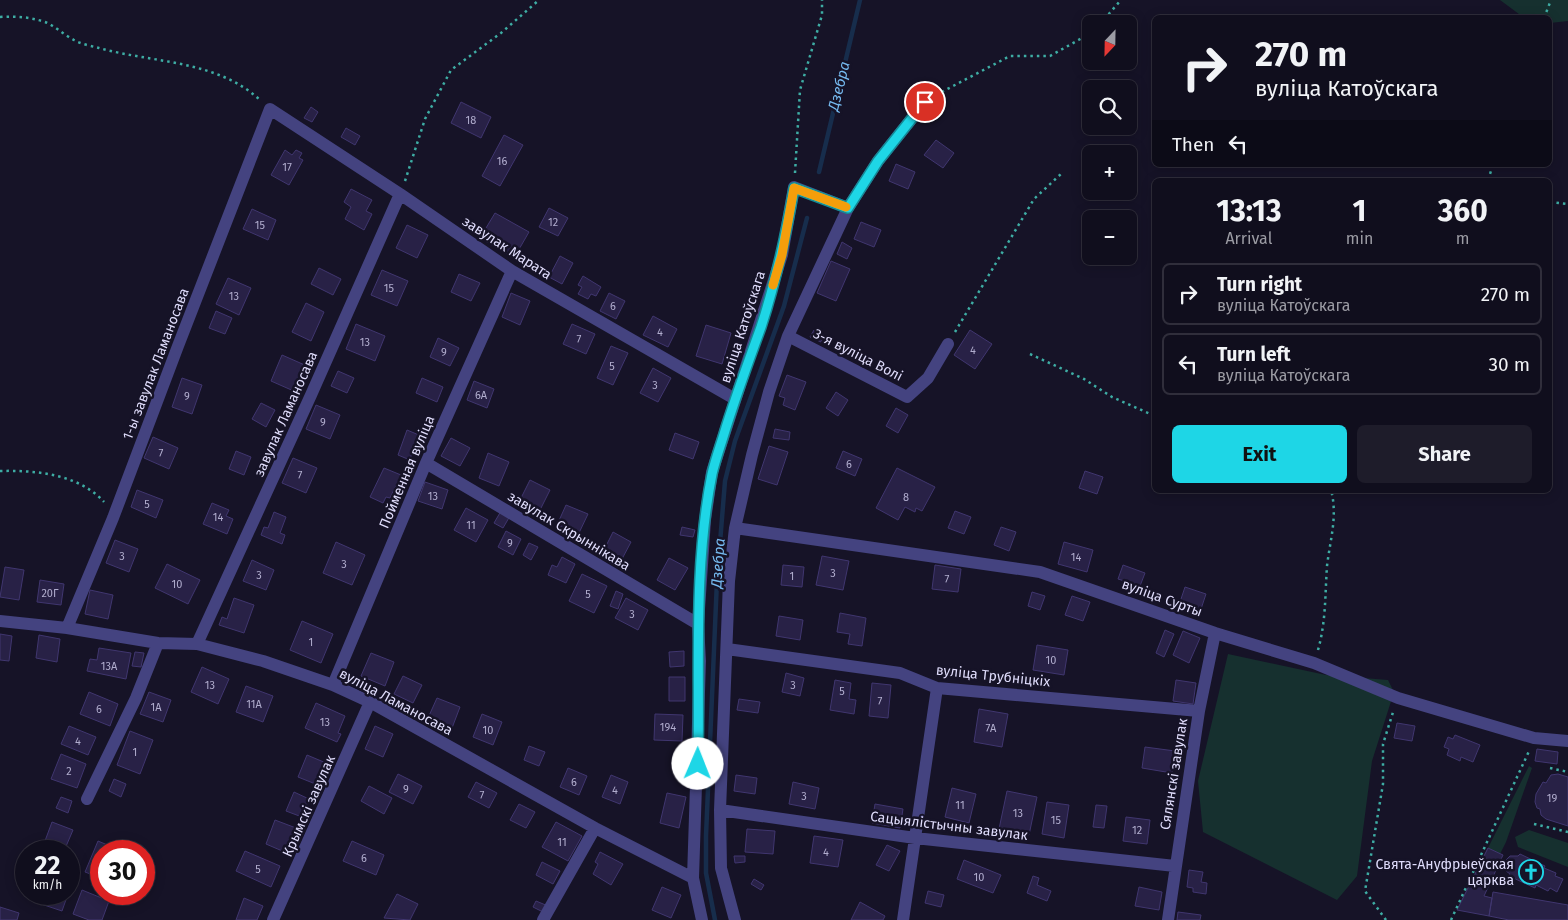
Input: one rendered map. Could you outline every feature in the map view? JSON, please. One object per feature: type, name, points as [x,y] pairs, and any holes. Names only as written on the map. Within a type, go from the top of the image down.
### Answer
[{"type":"street","points":[[738,918],[721,868],[720,810],[729,581],[735,528],[752,454],[788,336],[848,208],[878,161],[925,102]]},
{"type":"street","name":"завулак Марата","points":[[270,109],[400,194],[512,271],[735,399]]},
{"type":"street","name":"1-ы завулак Ламаносава","points":[[67,628],[113,518],[270,109]]},
{"type":"street","points":[[794,188],[848,208]]},
{"type":"street","name":"вуліца Катоўскага","points":[[702,920],[694,878],[700,670],[698,624],[705,520],[712,472],[761,325],[782,255],[794,188]]},
{"type":"street","name":"завулак Ламаносава","points":[[197,644],[311,395],[400,194]]},
{"type":"street","name":"Пойменная вуліца","points":[[333,685],[426,463],[512,271]]},
{"type":"street","name":"3-я вуліца Волі","points":[[788,336],[907,397],[928,378],[948,344]]},
{"type":"street","name":"завулак Скрыннікава","points":[[426,463],[698,624]]},
{"type":"street","name":"вуліца Сурты","points":[[735,528],[1040,572],[1215,633],[1314,663],[1398,698],[1534,738],[1568,741]]},
{"type":"street","name":"вуліца Ламаносава","points":[[0,621],[67,628],[158,643],[197,644],[263,661],[333,685],[370,702],[595,828],[694,878]]},
{"type":"street","name":"Сялянскі завулак","points":[[1168,920],[1199,711],[1215,633]]},
{"type":"street","points":[[87,799],[136,698],[158,643]]},
{"type":"street","name":"вуліца Трубніцкіх","points":[[727,649],[900,673],[937,688],[1199,711]]},
{"type":"street","points":[[903,920],[937,688]]},
{"type":"street","name":"Крымскі завулак","points":[[273,920],[370,702]]},
{"type":"street","name":"Сацыялістычны завулак","points":[[720,810],[915,838],[1175,866]]},
{"type":"street","points":[[543,920],[595,828]]},
{"type":"path","points":[[400,194],[425,118],[451,70],[501,33],[539,0]]},
{"type":"path","points":[[794,188],[800,90],[822,15],[822,0]]},
{"type":"path","points":[[1108,15],[1121,0]]},
{"type":"path","points":[[1545,15],[1550,0]]},
{"type":"path","points":[[0,17],[20,16],[29,18],[46,23],[74,41],[101,49],[174,62],[225,76],[247,88],[270,109]]},
{"type":"path","points":[[925,102],[947,88],[1010,56],[1050,56],[1082,38]]},
{"type":"path","points":[[948,344],[1034,199],[1062,173]]},
{"type":"path","points":[[1552,202],[1568,204]]},
{"type":"path","points":[[1030,354],[1084,379],[1112,398],[1152,415]]},
{"type":"path","points":[[0,471],[49,474],[82,484],[97,494],[107,505],[113,518]]},
{"type":"path","points":[[1314,663],[1324,628],[1327,564],[1334,532],[1333,493]]},
{"type":"path","points":[[1386,920],[1365,891],[1383,784],[1383,744],[1398,698]]},
{"type":"path","points":[[1450,920],[1534,738]]},
{"type":"path","points":[[1550,768],[1568,772]]},
{"type":"path","points":[[1534,824],[1568,832]]},
{"type":"green space","points":[[1500,0],[1568,0],[1568,21],[1552,23],[1552,15],[1520,15]]},
{"type":"green space","points":[[1228,654],[1326,675],[1388,680],[1394,692],[1372,761],[1357,876],[1337,900],[1203,832],[1198,781]]},
{"type":"green space","points":[[1529,766],[1532,768],[1500,854],[1488,848]]},
{"type":"green space","points":[[1529,830],[1568,843],[1568,867],[1518,847],[1515,837]]},
{"type":"building","points":[[461,102],[491,117],[481,138],[451,123]]},
{"type":"building","points":[[311,107],[318,112],[312,122],[304,118]]},
{"type":"building","points":[[346,128],[360,136],[355,145],[341,137]]},
{"type":"building","points":[[504,135],[523,145],[500,186],[482,176]]},
{"type":"building","points":[[936,140],[954,153],[943,168],[924,155]]},
{"type":"building","points":[[285,150],[292,155],[296,150],[302,153],[299,158],[303,160],[289,185],[271,175]]},
{"type":"building","points":[[896,164],[915,172],[908,189],[889,181]]},
{"type":"building","points":[[351,189],[372,200],[366,211],[372,214],[364,230],[345,219],[351,207],[344,202]]},
{"type":"building","points":[[549,208],[568,218],[558,236],[539,227]]},
{"type":"building","points":[[252,209],[276,220],[268,240],[243,229]]},
{"type":"building","points":[[495,213],[529,232],[514,258],[480,238]]},
{"type":"building","points":[[861,222],[881,230],[874,247],[854,239]]},
{"type":"building","points":[[407,225],[428,235],[417,258],[396,248]]},
{"type":"building","points":[[842,242],[852,248],[847,259],[837,254]]},
{"type":"building","points":[[560,256],[573,263],[562,284],[549,277]]},
{"type":"building","points":[[831,261],[850,269],[836,301],[817,293]]},
{"type":"building","points":[[319,268],[341,279],[333,295],[311,284]]},
{"type":"building","points":[[382,270],[408,281],[397,306],[371,295]]},
{"type":"building","points":[[459,274],[480,283],[471,301],[451,292]]},
{"type":"building","points":[[583,276],[601,287],[596,296],[591,294],[588,299],[578,294],[582,287],[578,285]]},
{"type":"building","points":[[228,278],[251,288],[239,315],[216,304]]},
{"type":"building","points":[[511,293],[530,301],[520,325],[502,317]]},
{"type":"building","points":[[609,293],[625,301],[616,319],[600,311]]},
{"type":"building","points":[[306,303],[324,312],[311,341],[292,332]]},
{"type":"building","points":[[216,311],[232,318],[225,334],[209,328]]},
{"type":"building","points":[[653,316],[677,329],[668,347],[643,335]]},
{"type":"building","points":[[356,324],[385,336],[375,361],[346,349]]},
{"type":"building","points":[[572,324],[595,334],[586,354],[563,344]]},
{"type":"building","points":[[706,325],[731,333],[722,364],[696,356]]},
{"type":"building","points":[[814,330],[824,335],[821,342],[810,337]]},
{"type":"building","points":[[970,330],[992,344],[975,369],[954,355]]},
{"type":"building","points":[[438,338],[459,348],[450,366],[430,357]]},
{"type":"building","points":[[611,346],[628,353],[613,385],[597,378]]},
{"type":"building","points":[[282,355],[307,366],[296,392],[271,381]]},
{"type":"building","points":[[653,368],[671,378],[658,402],[640,393]]},
{"type":"building","points":[[338,371],[354,378],[347,393],[331,386]]},
{"type":"building","points":[[787,375],[806,382],[795,410],[783,405],[785,398],[779,396]]},
{"type":"building","points":[[182,378],[202,385],[192,414],[172,407]]},
{"type":"building","points":[[422,378],[443,387],[437,402],[416,393]]},
{"type":"building","points":[[474,381],[494,389],[487,408],[467,400]]},
{"type":"building","points":[[836,392],[848,400],[838,416],[826,408]]},
{"type":"building","points":[[261,403],[275,410],[266,427],[252,419]]},
{"type":"building","points":[[316,405],[340,415],[330,439],[306,429]]},
{"type":"building","points":[[896,408],[908,415],[898,433],[886,426]]},
{"type":"building","points":[[775,429],[790,432],[789,440],[773,438]]},
{"type":"building","points":[[407,430],[426,438],[419,455],[412,452],[410,460],[398,455]]},
{"type":"building","points":[[675,433],[699,442],[693,459],[669,450]]},
{"type":"building","points":[[153,437],[178,448],[169,469],[144,458]]},
{"type":"building","points":[[451,438],[470,448],[460,466],[441,456]]},
{"type":"building","points":[[769,446],[788,452],[777,485],[758,479]]},
{"type":"building","points":[[236,451],[251,457],[244,475],[229,469]]},
{"type":"building","points":[[843,451],[862,459],[855,476],[836,468]]},
{"type":"building","points":[[488,453],[509,462],[499,486],[479,478]]},
{"type":"building","points":[[293,458],[317,468],[306,493],[282,483]]},
{"type":"building","points":[[384,468],[401,475],[390,498],[386,497],[383,503],[370,497]]},
{"type":"building","points":[[897,468],[935,487],[922,511],[916,508],[915,512],[905,507],[898,520],[876,508]]},
{"type":"building","points":[[1085,471],[1103,477],[1097,494],[1079,488]]},
{"type":"building","points":[[530,480],[550,490],[540,510],[520,500]]},
{"type":"building","points":[[425,482],[448,490],[442,509],[418,501]]},
{"type":"building","points":[[137,490],[163,500],[156,518],[131,507]]},
{"type":"building","points":[[212,503],[229,510],[226,516],[233,519],[227,534],[203,524]]},
{"type":"building","points":[[566,505],[588,514],[578,535],[557,525]]},
{"type":"building","points":[[466,508],[488,520],[476,542],[454,530]]},
{"type":"building","points":[[501,511],[510,516],[503,528],[494,523]]},
{"type":"building","points":[[955,511],[971,517],[964,534],[948,528]]},
{"type":"building","points":[[274,512],[286,517],[280,533],[285,535],[282,544],[261,535],[264,527],[268,528]]},
{"type":"building","points":[[682,527],[695,530],[693,537],[680,535]]},
{"type":"building","points":[[1001,527],[1016,532],[1009,551],[994,545]]},
{"type":"building","points":[[506,531],[521,539],[513,555],[498,547]]},
{"type":"building","points":[[613,532],[631,542],[622,559],[604,550]]},
{"type":"building","points":[[115,540],[138,549],[129,572],[106,563]]},
{"type":"building","points":[[336,542],[365,555],[352,585],[323,573]]},
{"type":"building","points":[[1064,542],[1093,550],[1087,572],[1058,564]]},
{"type":"building","points":[[529,543],[538,547],[531,560],[523,555]]},
{"type":"building","points":[[822,556],[849,561],[843,590],[816,585]]},
{"type":"building","points":[[562,557],[575,564],[566,583],[548,575],[552,565],[557,567]]},
{"type":"building","points":[[669,558],[688,568],[675,590],[657,580]]},
{"type":"building","points":[[252,560],[274,570],[266,590],[243,581]]},
{"type":"building","points":[[167,564],[200,580],[188,604],[155,588]]},
{"type":"building","points":[[783,565],[804,567],[802,587],[781,585]]},
{"type":"building","points":[[935,565],[961,569],[958,592],[932,589]]},
{"type":"building","points":[[1123,565],[1145,573],[1140,586],[1118,579]]},
{"type":"building","points":[[5,567],[24,570],[19,600],[0,597]]},
{"type":"building","points":[[582,574],[607,586],[594,613],[569,601]]},
{"type":"building","points":[[40,580],[64,584],[61,605],[37,602]]},
{"type":"building","points":[[1185,587],[1206,594],[1201,609],[1180,602]]},
{"type":"building","points":[[90,590],[113,595],[108,619],[85,614]]},
{"type":"building","points":[[616,591],[623,594],[618,609],[610,606]]},
{"type":"building","points":[[1032,592],[1045,596],[1040,610],[1028,606]]},
{"type":"building","points":[[1072,596],[1090,602],[1083,621],[1065,615]]},
{"type":"building","points":[[234,598],[254,605],[244,633],[219,625],[222,617],[227,619]]},
{"type":"building","points":[[626,598],[648,610],[638,630],[615,618]]},
{"type":"building","points":[[840,613],[866,618],[862,646],[848,644],[850,634],[837,632]]},
{"type":"building","points":[[779,616],[803,620],[800,640],[776,636]]},
{"type":"building","points":[[302,621],[333,634],[321,663],[290,650]]},
{"type":"building","points":[[1165,630],[1174,634],[1164,657],[1156,653]]},
{"type":"building","points":[[1183,631],[1200,638],[1189,663],[1173,655]]},
{"type":"building","points":[[0,634],[12,636],[9,661],[0,660]]},
{"type":"building","points":[[39,635],[60,639],[57,662],[36,658]]},
{"type":"building","points":[[1037,645],[1068,650],[1064,675],[1033,670]]},
{"type":"building","points":[[99,648],[131,653],[126,679],[87,671],[90,659],[97,660]]},
{"type":"building","points":[[684,651],[684,666],[670,667],[669,652]]},
{"type":"building","points":[[135,652],[144,653],[141,667],[132,666]]},
{"type":"building","points":[[371,653],[394,662],[385,686],[361,676]]},
{"type":"building","points":[[202,667],[229,679],[218,704],[191,692]]},
{"type":"building","points":[[786,673],[804,678],[800,696],[782,692]]},
{"type":"building","points":[[403,676],[422,685],[413,703],[394,694]]},
{"type":"building","points":[[669,677],[685,677],[685,701],[669,701]]},
{"type":"building","points":[[835,680],[851,683],[849,699],[856,700],[854,714],[830,710]]},
{"type":"building","points":[[1176,680],[1196,683],[1193,704],[1173,701]]},
{"type":"building","points":[[872,683],[891,685],[888,718],[869,716]]},
{"type":"building","points":[[246,686],[273,696],[263,722],[236,712]]},
{"type":"building","points":[[89,692],[118,704],[110,726],[80,714]]},
{"type":"building","points":[[149,692],[171,700],[163,722],[140,714]]},
{"type":"building","points":[[437,698],[460,707],[452,728],[428,718]]},
{"type":"building","points":[[739,699],[760,702],[758,713],[737,710]]},
{"type":"building","points":[[316,703],[345,716],[338,733],[341,734],[337,742],[305,728]]},
{"type":"building","points":[[979,709],[1008,714],[1002,747],[974,742]]},
{"type":"building","points":[[482,714],[502,722],[493,745],[473,737]]},
{"type":"building","points":[[655,714],[683,715],[682,741],[654,740]]},
{"type":"building","points":[[1397,723],[1415,726],[1412,741],[1394,738]]},
{"type":"building","points":[[69,726],[96,737],[88,755],[61,744]]},
{"type":"building","points":[[375,726],[393,734],[383,757],[365,749]]},
{"type":"building","points":[[130,731],[153,740],[140,774],[117,765]]},
{"type":"building","points":[[1455,735],[1480,745],[1473,762],[1461,757],[1460,761],[1447,755],[1449,749],[1444,747],[1448,737],[1453,739]]},
{"type":"building","points":[[529,746],[545,752],[539,766],[524,760]]},
{"type":"building","points":[[1145,747],[1175,751],[1172,773],[1142,768]]},
{"type":"building","points":[[1537,749],[1558,752],[1557,764],[1535,761]]},
{"type":"building","points":[[61,754],[86,764],[77,788],[51,779]]},
{"type":"building","points":[[307,755],[326,763],[318,785],[298,777]]},
{"type":"building","points":[[568,768],[587,776],[579,795],[560,787]]},
{"type":"building","points":[[398,774],[422,786],[413,804],[389,792]]},
{"type":"building","points":[[1558,774],[1568,777],[1568,826],[1546,819],[1541,815],[1540,809],[1537,808],[1535,802],[1536,794],[1543,782],[1546,783],[1551,775]]},
{"type":"building","points":[[611,775],[628,782],[620,804],[602,797]]},
{"type":"building","points":[[736,775],[757,778],[755,794],[734,791]]},
{"type":"building","points":[[114,779],[126,784],[121,797],[109,791]]},
{"type":"building","points":[[476,782],[497,793],[489,808],[468,797]]},
{"type":"building","points":[[793,782],[819,788],[815,809],[789,804]]},
{"type":"building","points":[[369,786],[392,798],[384,814],[361,801]]},
{"type":"building","points":[[952,788],[976,794],[969,823],[945,817]]},
{"type":"building","points":[[1007,791],[1037,797],[1029,835],[999,829]]},
{"type":"building","points":[[294,792],[309,799],[302,817],[286,811]]},
{"type":"building","points":[[667,793],[686,797],[679,828],[660,823]]},
{"type":"building","points":[[61,797],[72,801],[68,813],[56,808]]},
{"type":"building","points":[[1047,802],[1069,805],[1064,838],[1042,834]]},
{"type":"building","points":[[519,804],[535,812],[526,828],[510,820]]},
{"type":"building","points":[[875,804],[903,809],[900,828],[872,823]]},
{"type":"building","points":[[1096,805],[1107,806],[1104,828],[1093,827]]},
{"type":"building","points":[[1126,817],[1150,820],[1147,844],[1123,841]]},
{"type":"building","points":[[275,820],[296,828],[287,853],[266,844]]},
{"type":"building","points":[[52,822],[73,830],[69,840],[45,840]]},
{"type":"building","points":[[556,822],[582,836],[568,861],[542,847]]},
{"type":"building","points":[[747,829],[775,831],[773,854],[745,852]]},
{"type":"building","points":[[814,836],[843,840],[838,867],[810,863]]},
{"type":"building","points":[[352,841],[384,855],[376,875],[343,861]]},
{"type":"building","points":[[887,845],[900,851],[889,871],[876,865]]},
{"type":"building","points":[[1488,848],[1503,855],[1484,896],[1492,898],[1489,916],[1457,910]]},
{"type":"building","points":[[245,851],[280,866],[271,887],[236,871]]},
{"type":"building","points":[[600,852],[623,864],[611,885],[593,874],[598,864],[595,862]]},
{"type":"building","name":"Свята-Ануфрыеўская царква","points":[[1520,854],[1545,866],[1544,868],[1556,873],[1555,876],[1563,879],[1557,892],[1550,888],[1548,891],[1536,885],[1535,888],[1509,876],[1510,874],[1504,866],[1506,860],[1510,856],[1518,856]]},
{"type":"building","points":[[734,856],[745,856],[745,862],[735,863]]},
{"type":"building","points":[[90,860],[90,874],[85,872]]},
{"type":"building","points":[[964,860],[1001,875],[993,893],[957,879]]},
{"type":"building","points":[[542,862],[560,871],[553,884],[536,875]]},
{"type":"building","points":[[1189,870],[1203,872],[1201,882],[1207,883],[1206,894],[1193,892],[1193,888],[1187,887]]},
{"type":"building","points":[[1033,876],[1039,878],[1037,885],[1051,891],[1047,901],[1027,893]]},
{"type":"building","points":[[754,879],[764,885],[761,890],[751,884]]},
{"type":"building","points":[[662,887],[681,895],[671,918],[652,910]]},
{"type":"building","points":[[1139,887],[1162,892],[1159,910],[1135,906]]},
{"type":"building","points":[[82,890],[90,893],[90,905],[108,905],[102,920],[89,920],[73,914],[76,905],[80,905]]},
{"type":"building","points":[[928,891],[944,895],[941,907],[925,903]]},
{"type":"building","points":[[1493,892],[1568,905],[1568,920],[1509,920],[1489,916]]},
{"type":"building","points":[[397,894],[418,904],[410,920],[384,918]]},
{"type":"building","points":[[244,898],[263,906],[257,920],[236,920]]},
{"type":"building","points":[[536,901],[548,906],[545,913],[533,907]]},
{"type":"building","points":[[860,902],[885,916],[883,920],[851,920]]},
{"type":"building","points":[[44,905],[64,905],[62,911]]},
{"type":"building","points":[[0,907],[19,913],[17,920],[0,920]]},
{"type":"building","points":[[1178,912],[1201,915],[1200,920],[1177,920]]},
{"type":"waterway","name":"Дзебра","points":[[819,172],[860,0]]},
{"type":"waterway","name":"Дзебра","points":[[715,920],[706,873],[706,836],[717,580],[725,481],[735,441],[784,306],[807,218]]},
{"type":"slow traffic","points":[[773,285],[782,255],[794,188],[846,207]]},
{"type":"place","name":"Свята-Ануфрыеўская царква","points":[[1531,872]]},
{"type":"route","points":[[698,764],[700,661],[698,624],[705,520],[712,472],[761,325],[782,255],[794,188],[848,208],[878,161],[925,102]]}]
